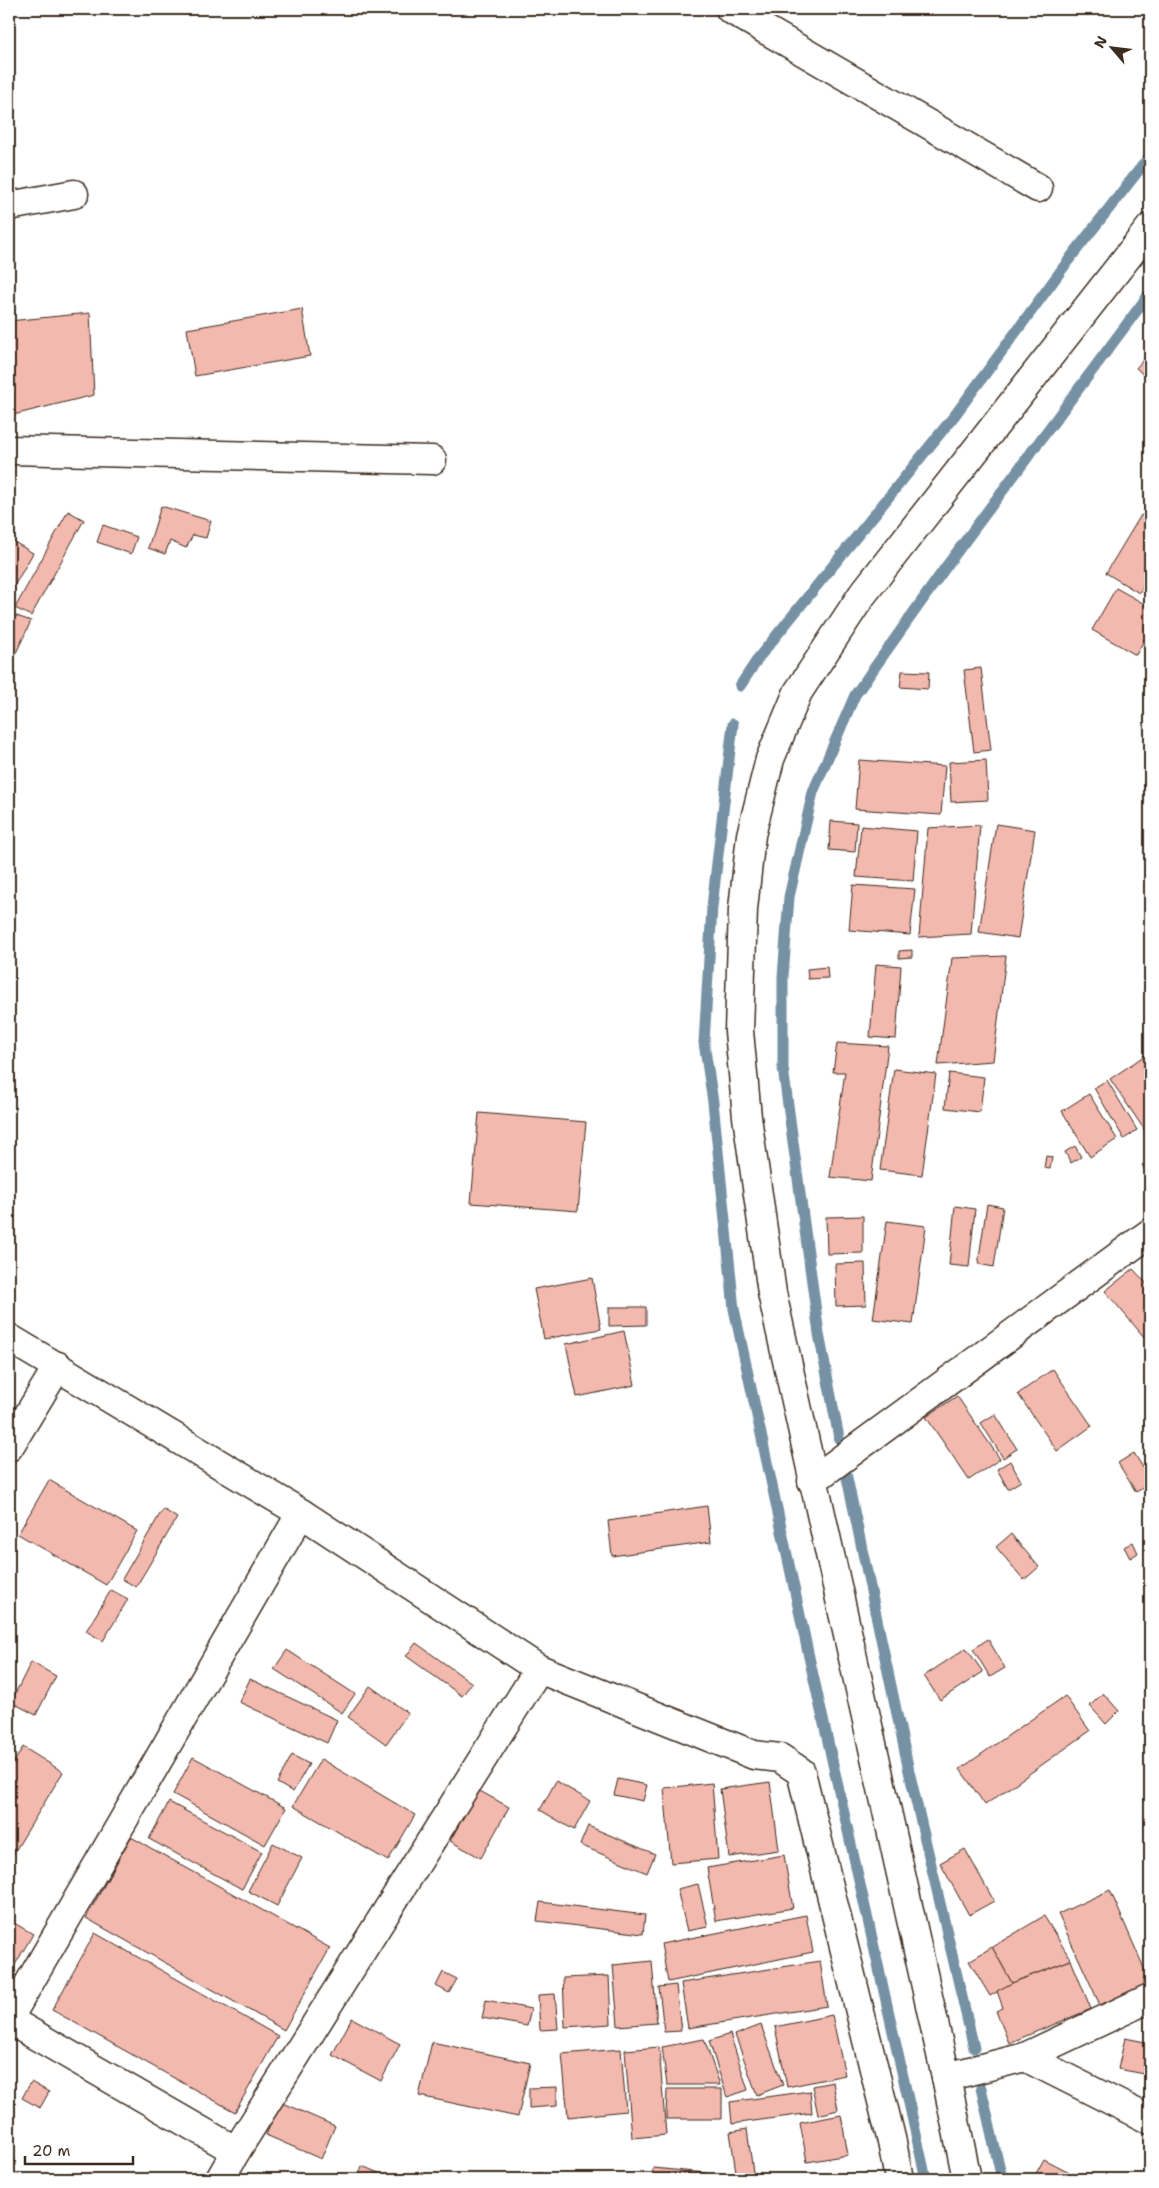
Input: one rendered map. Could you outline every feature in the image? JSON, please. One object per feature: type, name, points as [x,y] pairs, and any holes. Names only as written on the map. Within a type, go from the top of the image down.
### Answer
[{"type":"street","points":[[730,9],[1038,188]]},
{"type":"street","points":[[9,206],[74,194]]},
{"type":"street","points":[[967,2179],[772,1293],[747,1117],[739,1031],[743,909],[751,835],[770,759],[798,692],[862,595],[1150,228]]},
{"type":"street","points":[[9,450],[432,460]]},
{"type":"street","points":[[812,1481],[1150,1233]]},
{"type":"street","points":[[9,1338],[301,1513],[539,1669],[754,1755],[780,1758],[801,1772],[899,2179]]},
{"type":"street","points":[[9,1448],[58,1366]]},
{"type":"street","points":[[236,2151],[9,2019],[301,1513]]},
{"type":"street","points":[[220,2179],[539,1669]]},
{"type":"street","points":[[946,2078],[1025,2057],[1150,1998]]},
{"type":"street","points":[[1025,2057],[1150,2120]]},
{"type":"building","points":[[302,309],[310,356],[195,376],[187,329]]},
{"type":"building","points":[[90,313],[94,395],[9,416],[9,321]]},
{"type":"building","points":[[1150,352],[1150,381],[1136,368]]},
{"type":"building","points":[[161,506],[211,521],[206,538],[193,535],[186,548],[170,541],[165,554],[148,548]]},
{"type":"building","points":[[68,511],[84,520],[31,616],[15,608]]},
{"type":"building","points":[[1141,515],[1150,520],[1150,575],[1139,593],[1106,573]]},
{"type":"building","points":[[103,525],[137,537],[131,554],[97,542]]},
{"type":"building","points":[[9,539],[33,553],[9,595]]},
{"type":"building","points":[[1116,588],[1150,607],[1150,629],[1136,655],[1092,630]]},
{"type":"building","points":[[14,615],[31,621],[9,668],[9,624]]},
{"type":"building","points":[[981,668],[991,750],[974,752],[964,670]]},
{"type":"building","points":[[902,671],[929,672],[928,689],[900,687]]},
{"type":"building","points":[[859,760],[945,766],[941,815],[855,809]]},
{"type":"building","points":[[986,760],[988,800],[951,802],[949,762]]},
{"type":"building","points":[[831,821],[857,823],[855,852],[829,850]]},
{"type":"building","points":[[996,824],[1035,830],[1018,938],[979,932]]},
{"type":"building","points":[[980,825],[971,934],[919,937],[928,828]]},
{"type":"building","points":[[861,826],[917,831],[913,881],[856,877]]},
{"type":"building","points":[[853,885],[915,889],[910,935],[849,930]]},
{"type":"building","points":[[912,950],[912,957],[899,958],[899,951]]},
{"type":"building","points":[[1006,956],[993,1061],[938,1065],[952,958]]},
{"type":"building","points":[[876,964],[901,966],[896,1039],[870,1037]]},
{"type":"building","points":[[827,967],[828,978],[808,979],[807,969]]},
{"type":"building","points":[[837,1043],[888,1046],[871,1181],[830,1177],[845,1072],[833,1072]]},
{"type":"building","points":[[1150,1052],[1150,1138],[1110,1079]]},
{"type":"building","points":[[894,1069],[936,1074],[922,1175],[880,1170]]},
{"type":"building","points":[[949,1073],[984,1077],[980,1112],[945,1108]]},
{"type":"building","points":[[1107,1080],[1137,1130],[1124,1139],[1094,1088]]},
{"type":"building","points":[[1089,1094],[1117,1139],[1090,1157],[1062,1111]]},
{"type":"building","points":[[479,1113],[586,1122],[578,1211],[471,1203]]},
{"type":"building","points":[[1075,1146],[1081,1157],[1071,1163],[1065,1152]]},
{"type":"building","points":[[1046,1156],[1052,1157],[1050,1169],[1044,1168]]},
{"type":"building","points":[[1150,1161],[1150,1178],[1142,1165]]},
{"type":"building","points":[[987,1204],[1003,1207],[994,1267],[978,1264]]},
{"type":"building","points":[[955,1206],[975,1209],[969,1267],[949,1265]]},
{"type":"building","points":[[863,1216],[863,1253],[827,1254],[826,1217]]},
{"type":"building","points":[[887,1221],[926,1226],[913,1324],[873,1319]]},
{"type":"building","points":[[865,1263],[866,1305],[836,1306],[835,1264]]},
{"type":"building","points":[[1133,1269],[1150,1287],[1150,1344],[1105,1291]]},
{"type":"building","points":[[592,1278],[601,1329],[544,1339],[534,1289]]},
{"type":"building","points":[[609,1307],[646,1307],[646,1325],[609,1326]]},
{"type":"building","points":[[624,1331],[635,1385],[577,1397],[566,1344]]},
{"type":"building","points":[[1053,1369],[1092,1426],[1057,1451],[1018,1394]]},
{"type":"building","points":[[957,1396],[1000,1459],[969,1480],[926,1417]]},
{"type":"building","points":[[995,1414],[1017,1449],[1003,1458],[981,1423]]},
{"type":"building","points":[[1134,1453],[1150,1479],[1150,1484],[1136,1492],[1118,1463]]},
{"type":"building","points":[[1010,1461],[1021,1481],[1008,1489],[997,1469]]},
{"type":"building","points":[[49,1480],[137,1531],[106,1585],[18,1534]]},
{"type":"building","points":[[707,1506],[711,1542],[612,1556],[608,1521]]},
{"type":"building","points":[[163,1509],[177,1518],[136,1587],[122,1579]]},
{"type":"building","points":[[1011,1534],[1039,1567],[1024,1580],[996,1547]]},
{"type":"building","points":[[1133,1542],[1138,1553],[1130,1558],[1124,1547]]},
{"type":"building","points":[[111,1590],[128,1599],[103,1641],[86,1631]]},
{"type":"building","points":[[988,1639],[1005,1668],[990,1677],[973,1649]]},
{"type":"building","points":[[416,1643],[472,1683],[462,1696],[406,1656]]},
{"type":"building","points":[[966,1648],[983,1672],[940,1700],[924,1676]]},
{"type":"building","points":[[287,1650],[355,1694],[342,1713],[274,1669]]},
{"type":"building","points":[[31,1662],[56,1676],[36,1715],[11,1702]]},
{"type":"building","points":[[250,1679],[337,1720],[327,1743],[239,1702]]},
{"type":"building","points":[[370,1686],[408,1713],[386,1744],[348,1717]]},
{"type":"building","points":[[1103,1693],[1119,1711],[1106,1724],[1090,1706]]},
{"type":"building","points":[[1065,1696],[1090,1731],[985,1805],[960,1769]]},
{"type":"building","points":[[23,1747],[63,1772],[9,1861],[9,1771]]},
{"type":"building","points":[[292,1755],[309,1764],[293,1792],[277,1783]]},
{"type":"building","points":[[193,1757],[286,1808],[265,1845],[173,1794]]},
{"type":"building","points":[[321,1759],[415,1815],[388,1861],[293,1806]]},
{"type":"building","points":[[618,1779],[647,1785],[643,1801],[614,1795]]},
{"type":"building","points":[[556,1781],[590,1801],[574,1830],[540,1810]]},
{"type":"building","points":[[770,1782],[779,1850],[729,1857],[720,1789]]},
{"type":"building","points":[[712,1783],[718,1859],[671,1863],[664,1788]]},
{"type":"building","points":[[478,1790],[509,1807],[481,1858],[450,1841]]},
{"type":"building","points":[[169,1802],[262,1852],[242,1889],[149,1839]]},
{"type":"building","points":[[588,1826],[655,1854],[647,1873],[580,1845]]},
{"type":"building","points":[[131,1837],[330,1948],[284,2030],[86,1918]]},
{"type":"building","points":[[273,1843],[302,1858],[277,1906],[248,1891]]},
{"type":"building","points":[[965,1849],[994,1901],[969,1915],[940,1863]]},
{"type":"building","points":[[784,1855],[793,1908],[716,1921],[707,1868]]},
{"type":"building","points":[[698,1884],[708,1927],[687,1931],[677,1889]]},
{"type":"building","points":[[1110,1890],[1150,1982],[1100,2005],[1058,1914]]},
{"type":"building","points":[[540,1902],[645,1915],[643,1934],[537,1921]]},
{"type":"building","points":[[806,1915],[813,1952],[668,1982],[661,1944]]},
{"type":"building","points":[[1044,1916],[1071,1960],[1012,1983],[992,1947]]},
{"type":"building","points":[[9,1920],[33,1934],[9,1975]]},
{"type":"building","points":[[95,1933],[278,2036],[235,2112],[52,2010]]},
{"type":"building","points":[[992,1947],[1012,1983],[990,1996],[969,1961]]},
{"type":"building","points":[[1071,1960],[1091,2009],[1009,2043],[996,2011],[1003,2008],[997,1991],[1012,1983]]},
{"type":"building","points":[[652,1961],[657,2023],[618,2026],[613,1965]]},
{"type":"building","points":[[820,1961],[827,2006],[688,2028],[681,1983]]},
{"type":"building","points":[[443,1972],[457,1979],[449,1993],[436,1986]]},
{"type":"building","points":[[609,1976],[611,2024],[565,2027],[563,1978]]},
{"type":"building","points":[[676,1985],[681,2031],[664,2032],[659,1987]]},
{"type":"building","points":[[555,1994],[558,2029],[540,2030],[538,1995]]},
{"type":"building","points":[[486,2000],[531,2009],[527,2026],[482,2018]]},
{"type":"building","points":[[832,2015],[845,2075],[787,2087],[775,2027]]},
{"type":"building","points":[[352,2018],[400,2044],[381,2081],[332,2055]]},
{"type":"building","points":[[761,2025],[783,2085],[757,2095],[735,2035]]},
{"type":"building","points":[[730,2034],[748,2090],[727,2097],[709,2041]]},
{"type":"building","points":[[1125,2038],[1150,2043],[1150,2075],[1118,2069]]},
{"type":"building","points":[[704,2039],[720,2085],[667,2085],[662,2047]]},
{"type":"building","points":[[432,2042],[530,2063],[518,2117],[419,2096]]},
{"type":"building","points":[[659,2047],[666,2135],[632,2138],[625,2050]]},
{"type":"building","points":[[621,2049],[626,2111],[568,2117],[562,2054]]},
{"type":"building","points":[[31,2082],[49,2092],[40,2108],[22,2098]]},
{"type":"building","points":[[833,2082],[838,2110],[818,2115],[812,2086]]},
{"type":"building","points":[[557,2087],[557,2106],[529,2108],[529,2088]]},
{"type":"building","points":[[667,2089],[722,2089],[722,2119],[666,2119]]},
{"type":"building","points":[[810,2091],[812,2113],[732,2124],[730,2102]]},
{"type":"building","points":[[280,2102],[335,2126],[321,2159],[266,2135]]},
{"type":"building","points":[[841,2115],[848,2155],[807,2162],[800,2123]]},
{"type":"building","points":[[747,2129],[754,2179],[737,2179],[730,2132]]},
{"type":"building","points":[[1044,2159],[1083,2179],[1033,2179]]},
{"type":"building","points":[[362,2166],[381,2174],[379,2179],[357,2179]]},
{"type":"building","points":[[653,2168],[706,2173],[706,2179],[652,2179]]},
{"type":"building","points":[[542,2173],[542,2179],[522,2179],[522,2174]]},
{"type":"waterway","points":[[740,686],[759,657],[955,415],[1071,257],[1150,156]]},
{"type":"waterway","points":[[839,1438],[819,1334],[783,1068],[783,977],[789,897],[813,792],[855,695],[948,564],[1150,293]]},
{"type":"waterway","points":[[733,724],[712,907],[704,1043],[713,1102],[734,1309],[809,1657],[926,2179]]},
{"type":"waterway","points":[[846,1473],[909,1771],[974,2048]]},
{"type":"waterway","points":[[981,2088],[1002,2179]]}]
